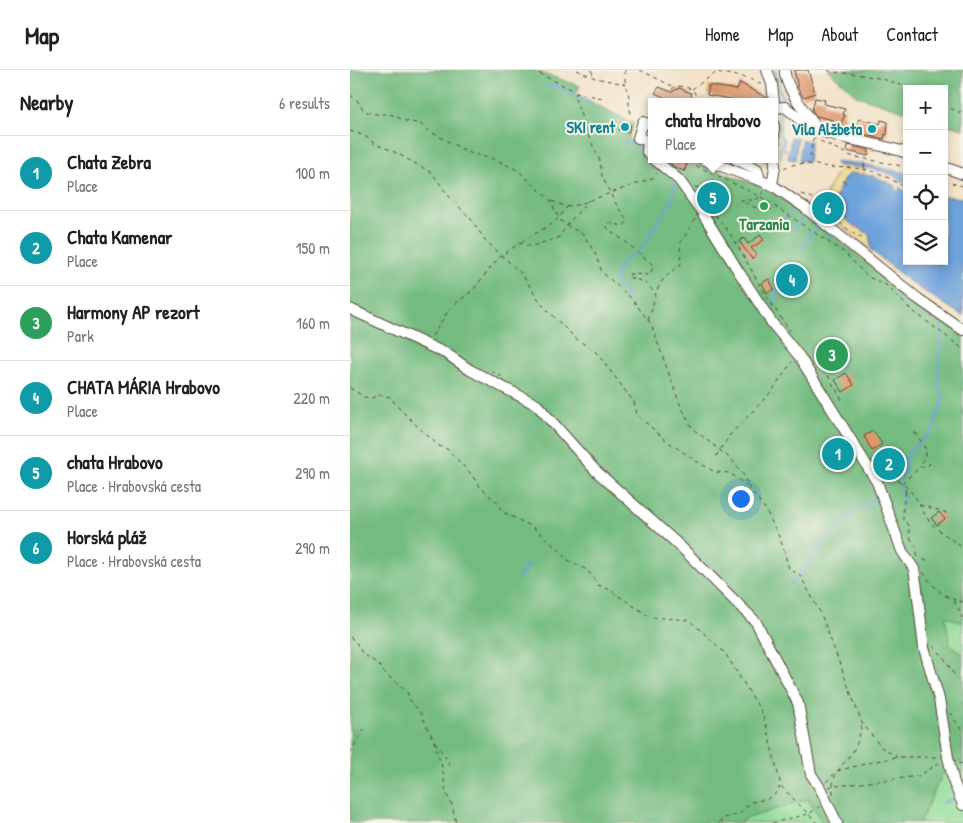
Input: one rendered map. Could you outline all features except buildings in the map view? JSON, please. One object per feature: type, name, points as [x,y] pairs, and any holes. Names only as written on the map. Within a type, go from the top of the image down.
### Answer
[{"type":"street","points":[[767,70],[774,98]]},
{"type":"street","points":[[785,70],[784,74],[815,134]]},
{"type":"street","points":[[778,107],[796,116],[809,126],[815,134],[832,135],[882,145],[903,152]]},
{"type":"street","points":[[648,124],[644,122],[638,138],[648,140]]},
{"type":"street","points":[[658,163],[679,180],[700,209],[781,336],[798,356],[877,482],[902,551],[914,569],[924,648],[939,698],[954,783],[963,805]]},
{"type":"street","points":[[712,163],[772,185],[804,207],[917,298],[963,330]]},
{"type":"street","points":[[744,163],[757,169],[760,180]]},
{"type":"street","points":[[772,185],[775,166]]},
{"type":"street","points":[[948,168],[963,174]]},
{"type":"street","points":[[350,309],[447,354],[470,370],[537,405],[595,470],[680,546],[756,622],[798,704],[811,774],[830,799],[837,823]]},
{"type":"path","points":[[532,70],[579,94],[602,98]]},
{"type":"path","points":[[578,70],[595,78],[625,84]]},
{"type":"path","points":[[591,70],[595,78]]},
{"type":"path","points":[[626,70],[625,84],[631,113]]},
{"type":"path","points":[[640,70],[674,87]]},
{"type":"path","points":[[828,70],[831,72],[875,76],[884,81],[897,82],[903,85]]},
{"type":"path","points":[[692,89],[717,72],[748,78],[772,89]]},
{"type":"path","points":[[672,90],[674,87],[681,85],[692,89],[696,93],[695,98]]},
{"type":"path","points":[[579,94],[574,96],[588,136],[600,161],[602,176],[612,199],[627,221],[624,226],[608,223],[609,230],[650,262],[653,267],[649,275],[629,274],[628,278],[642,280],[652,289],[655,295]]},
{"type":"path","points":[[350,96],[357,100],[364,111],[376,114],[390,114],[422,124],[425,129],[470,153],[497,160],[519,171],[552,201],[567,207]]},
{"type":"path","points":[[948,106],[957,112],[963,112]]},
{"type":"path","points":[[350,131],[365,136],[375,144],[393,151],[432,172],[448,195],[471,219],[485,240],[521,273],[543,306],[575,338],[596,352],[634,402],[637,415],[666,441],[696,461],[715,472],[730,474],[749,488]]},
{"type":"path","points":[[803,133],[815,134],[852,156],[903,166]]},
{"type":"path","points":[[810,157],[815,134]]},
{"type":"path","points":[[864,169],[866,159]]},
{"type":"path","points":[[775,166],[808,162],[864,169],[883,175],[901,185]]},
{"type":"path","points":[[425,344],[451,307],[472,290],[502,255],[559,218],[567,207],[653,178],[656,163]]},
{"type":"path","points":[[679,180],[688,163]]},
{"type":"path","points":[[691,163],[761,197],[845,253],[868,277],[886,285],[909,308],[963,349]]},
{"type":"path","points":[[843,181],[849,185]]},
{"type":"path","points":[[948,182],[963,186]]},
{"type":"path","points":[[692,186],[711,190],[718,193],[721,198]]},
{"type":"path","points":[[785,194],[796,193],[815,199],[842,224],[863,238]]},
{"type":"path","points":[[761,197],[754,200],[741,200],[767,211],[777,208]]},
{"type":"path","points":[[520,243],[532,246],[558,238],[589,200]]},
{"type":"path","points":[[552,201],[559,218],[567,226],[583,234],[595,253],[602,272],[632,298],[651,324],[679,402],[692,428],[732,460],[743,474],[749,488],[766,510],[781,541],[788,569],[800,575],[821,614],[862,723],[881,747],[897,757]]},
{"type":"path","points":[[648,320],[661,282],[680,264],[680,244],[700,209]]},
{"type":"path","points":[[727,231],[749,263],[770,301],[791,333],[790,345]]},
{"type":"path","points":[[716,456],[730,435],[768,396],[798,356]]},
{"type":"path","points":[[817,366],[827,374],[842,400]]},
{"type":"path","points":[[350,388],[364,397],[372,398],[378,395],[390,397],[416,425],[439,446],[447,449],[465,467],[482,489],[496,501],[503,512],[533,527],[559,550],[566,559],[587,570],[598,585],[610,590],[650,617],[689,620],[725,653],[761,711],[781,786],[817,823]]},
{"type":"path","points":[[902,484],[920,467],[927,451],[917,435]]},
{"type":"path","points":[[890,452],[898,466],[897,474],[894,476],[912,494],[925,516],[938,530],[963,548]]},
{"type":"path","points":[[920,467],[927,465]]},
{"type":"path","points":[[904,486],[909,496]]},
{"type":"path","points":[[906,492],[902,505],[903,520],[908,525],[911,539],[917,549],[917,556]]},
{"type":"path","points":[[919,504],[946,512],[948,518]]},
{"type":"path","points":[[913,554],[917,561]]},
{"type":"path","points":[[921,568],[941,593],[954,600],[963,602]]},
{"type":"path","points":[[954,600],[963,618]]},
{"type":"path","points":[[350,637],[356,642],[362,653],[378,664],[382,670],[407,692],[410,700],[421,714],[434,741],[442,767],[446,792],[452,805],[456,823]]},
{"type":"path","points":[[932,645],[943,656],[954,674]]},
{"type":"path","points":[[948,710],[963,732]]},
{"type":"path","points":[[820,788],[854,750],[862,723]]},
{"type":"path","points":[[350,753],[366,726]]},
{"type":"path","points":[[434,741],[448,761],[450,768]]},
{"type":"path","points":[[820,788],[919,776],[948,756]]},
{"type":"path","points":[[836,771],[897,757],[948,756]]},
{"type":"path","points":[[772,823],[810,814],[830,799],[836,771]]},
{"type":"path","points":[[719,823],[724,818],[740,814],[751,802],[767,799],[774,795],[781,786]]},
{"type":"green space","points":[[350,70],[533,70],[580,86],[576,94],[634,124],[629,140],[648,146],[648,163],[698,163],[762,187],[803,211],[907,295],[963,336],[963,623],[945,616],[950,645],[963,654],[963,762],[948,763],[919,823],[823,823],[808,799],[745,819],[740,823],[350,823]]},
{"type":"green space","points":[[828,70],[963,70],[963,129],[948,125],[948,85],[903,85],[903,111],[857,96]]},
{"type":"green space","points":[[945,615],[963,623],[963,654],[950,645]]},
{"type":"green space","points":[[963,762],[963,823],[919,823],[948,763]]},
{"type":"green space","points":[[808,799],[823,823],[740,823],[745,819]]},
{"type":"sand","points":[[842,165],[865,168],[863,175],[849,173],[831,206],[850,223],[869,234],[872,251],[823,210],[828,189]]},
{"type":"water","points":[[791,137],[798,138],[795,160],[788,159]]},
{"type":"water","points":[[802,140],[811,141],[808,162],[799,160]]},
{"type":"water","points":[[836,161],[864,164],[903,172],[903,183],[884,172],[836,165]]},
{"type":"water","points":[[849,173],[873,176],[896,186],[895,192],[898,192],[900,187],[903,190],[903,265],[948,265],[948,196],[963,198],[963,316],[913,284],[872,251],[869,234],[850,223],[831,206]]},
{"type":"waterway","points":[[775,70],[782,97],[781,104]]},
{"type":"waterway","points":[[546,86],[565,90],[593,105]]},
{"type":"waterway","points":[[780,111],[780,136],[784,140]]},
{"type":"waterway","points":[[780,157],[781,144],[784,140],[784,149],[789,152],[790,150]]},
{"type":"waterway","points":[[623,145],[626,142],[637,144],[643,153]]},
{"type":"waterway","points":[[626,296],[615,283],[616,272],[622,262],[639,251],[647,241],[671,202],[675,183]]},
{"type":"waterway","points":[[783,223],[787,216],[797,208],[817,226],[834,237]]},
{"type":"waterway","points":[[794,230],[804,215]]},
{"type":"waterway","points":[[802,247],[817,226]]},
{"type":"waterway","points":[[772,302],[775,300],[780,281],[789,268],[791,269],[791,266],[794,266],[793,262]]},
{"type":"waterway","points":[[771,304],[771,313]]},
{"type":"waterway","points":[[901,482],[906,469],[904,463],[908,453],[930,433],[935,424],[943,397],[937,383],[939,378],[942,322],[920,307],[919,304]]},
{"type":"waterway","points":[[900,485],[903,501]]},
{"type":"waterway","points":[[790,585],[805,570],[812,556],[856,510],[863,508],[878,495]]},
{"type":"waterway","points":[[517,577],[524,574],[523,566],[528,568],[529,563]]},
{"type":"waterway","points":[[943,803],[954,798],[955,795]]},
{"type":"waterway","points":[[960,808],[963,815]]},
{"type":"place","name":"SKI rent","points":[[625,127]]},
{"type":"place","name":"Vila Alžbeta","points":[[872,129]]},
{"type":"place","name":"chata Hrabovo","points":[[713,198]]},
{"type":"place","name":"Tarzania","points":[[764,206]]},
{"type":"place","name":"Horská pláž","points":[[828,208]]},
{"type":"place","name":"CHATA MÁRIA Hrabovo","points":[[792,280]]},
{"type":"place","name":"Harmony AP rezort","points":[[832,355]]},
{"type":"place","name":"Chata Zebra","points":[[838,454]]},
{"type":"place","name":"Chata Kamenar","points":[[889,464]]}]
